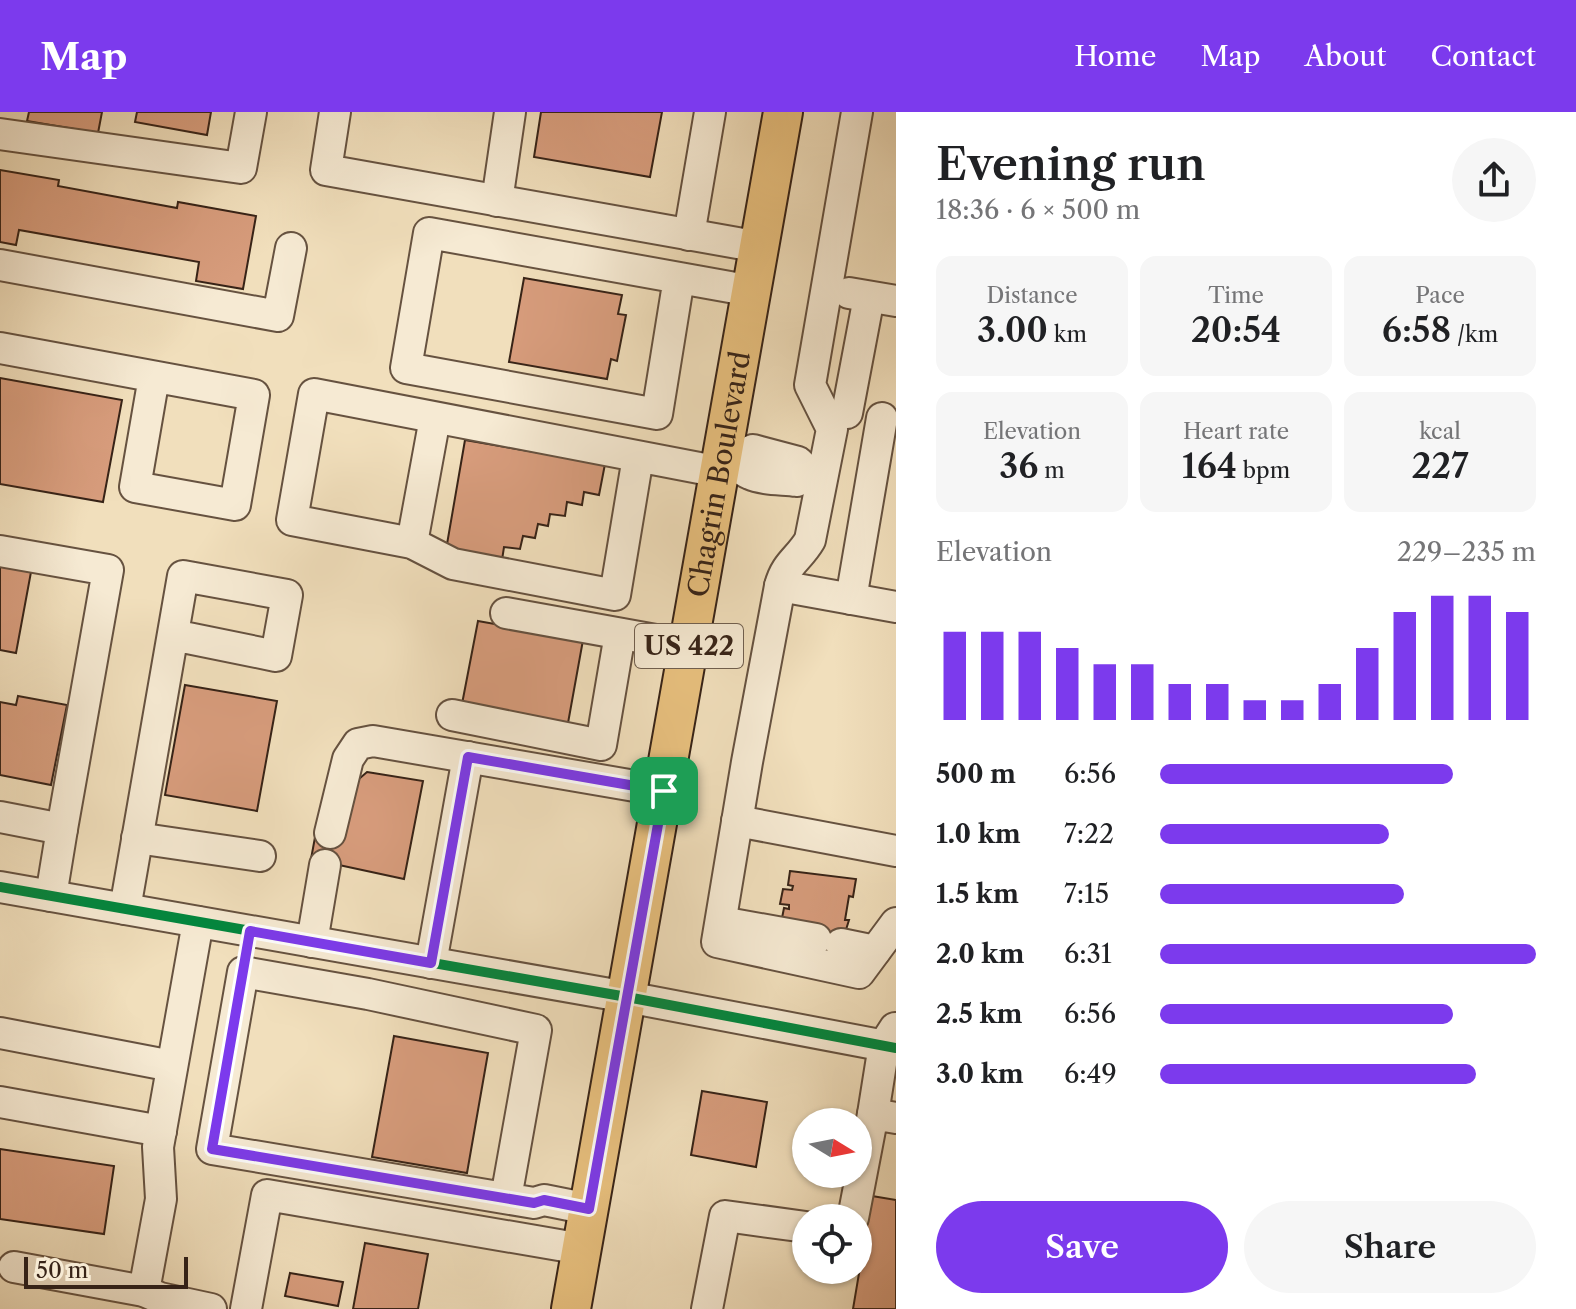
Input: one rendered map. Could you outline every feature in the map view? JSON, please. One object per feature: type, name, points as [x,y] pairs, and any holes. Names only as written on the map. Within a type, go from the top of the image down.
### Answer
[{"type":"main road","name":"Chagrin Boulevard","points":[[571,1309],[689,646],[725,462],[783,112]]},
{"type":"street","points":[[0,134],[241,168],[251,112]]},
{"type":"street","points":[[335,112],[326,170],[760,247]]},
{"type":"street","points":[[497,201],[510,112]]},
{"type":"street","points":[[689,235],[710,112]]},
{"type":"street","points":[[851,599],[889,420],[836,411],[810,385],[857,112]]},
{"type":"street","points":[[679,278],[657,414],[406,368],[429,233],[752,291]]},
{"type":"street","points":[[0,265],[278,316],[291,248]]},
{"type":"street","points":[[827,289],[882,299],[836,411],[815,473],[810,540],[784,569],[717,942],[859,973],[896,923]]},
{"type":"street","points":[[0,348],[254,395],[235,505],[135,487],[154,377]]},
{"type":"street","points":[[638,457],[615,595],[453,564],[412,543],[292,520],[314,394],[638,457],[725,462],[756,476],[797,481],[815,473]]},
{"type":"street","points":[[412,543],[435,418]]},
{"type":"street","points":[[0,551],[108,570],[51,896]]},
{"type":"street","points":[[780,586],[896,607]]},
{"type":"street","points":[[506,613],[689,646]]},
{"type":"street","points":[[452,715],[601,745],[620,634]]},
{"type":"street","points":[[125,909],[173,635]]},
{"type":"street","points":[[330,833],[348,759],[358,744],[373,741],[664,791]]},
{"type":"street","points":[[431,963],[468,757]]},
{"type":"street","points":[[0,817],[62,829]]},
{"type":"street","points":[[737,821],[896,851]]},
{"type":"street","points":[[137,838],[260,856]]},
{"type":"street","points":[[312,942],[325,865]]},
{"type":"street","points":[[0,887],[627,997],[892,1040],[884,1116],[857,1204]]},
{"type":"street","points":[[144,1291],[161,1199],[158,1147],[198,922]]},
{"type":"street","points":[[721,922],[875,951]]},
{"type":"street","points":[[250,931],[212,1149],[534,1203],[544,1200],[589,1209]]},
{"type":"street","points":[[368,994],[375,953]]},
{"type":"street","points":[[243,972],[368,994],[536,1030],[506,1198]]},
{"type":"street","points":[[0,1033],[172,1066]]},
{"type":"street","points":[[0,1102],[161,1131]]},
{"type":"street","points":[[246,1309],[267,1195],[582,1249]]},
{"type":"street","points":[[707,1309],[725,1216],[792,1225]]},
{"type":"street","points":[[14,1267],[144,1291],[160,1298],[211,1309]]},
{"type":"building","points":[[29,112],[102,112],[98,133],[27,121]]},
{"type":"building","points":[[137,112],[211,112],[207,135],[135,122]]},
{"type":"building","points":[[541,112],[662,112],[650,177],[534,157]]},
{"type":"building","points":[[0,170],[59,180],[58,186],[177,208],[178,202],[256,216],[243,289],[196,281],[199,262],[19,230],[16,245],[0,242]]},
{"type":"building","points":[[524,278],[622,295],[618,314],[626,315],[617,361],[611,359],[607,379],[509,362]]},
{"type":"building","points":[[0,378],[122,400],[103,502],[0,484]]},
{"type":"building","points":[[465,440],[605,464],[599,495],[584,492],[582,505],[567,502],[565,516],[550,514],[548,526],[538,524],[535,538],[523,536],[520,549],[504,547],[502,560],[446,550]]},
{"type":"building","points":[[0,566],[31,572],[16,653],[0,650]]},
{"type":"building","points":[[478,621],[583,640],[568,723],[462,704]]},
{"type":"building","points":[[185,685],[277,701],[257,811],[165,795]]},
{"type":"building","points":[[18,696],[67,705],[51,785],[0,775],[0,702],[16,705]]},
{"type":"building","points":[[367,772],[423,781],[404,879],[311,859],[316,832],[352,785]]},
{"type":"building","points":[[790,871],[856,879],[853,897],[849,896],[845,920],[849,920],[839,952],[815,948],[781,923],[784,908],[789,909],[789,905],[780,904],[783,889],[792,890],[793,886],[788,885]]},
{"type":"building","points":[[394,1036],[488,1053],[467,1173],[372,1157]]},
{"type":"building","points":[[702,1091],[767,1102],[756,1167],[691,1155]]},
{"type":"building","points":[[0,1149],[114,1166],[104,1234],[0,1219]]},
{"type":"building","points":[[872,1196],[896,1200],[896,1309],[853,1309],[857,1284],[872,1284]]},
{"type":"building","points":[[365,1243],[428,1254],[418,1309],[353,1309]]},
{"type":"building","points":[[290,1273],[343,1282],[338,1306],[285,1296]]},
{"type":"cycle path","points":[[0,887],[627,997],[896,1048]]},
{"type":"route","points":[[468,757],[664,791],[589,1209],[544,1200],[534,1203],[212,1149],[250,931],[431,963],[468,757]]}]
